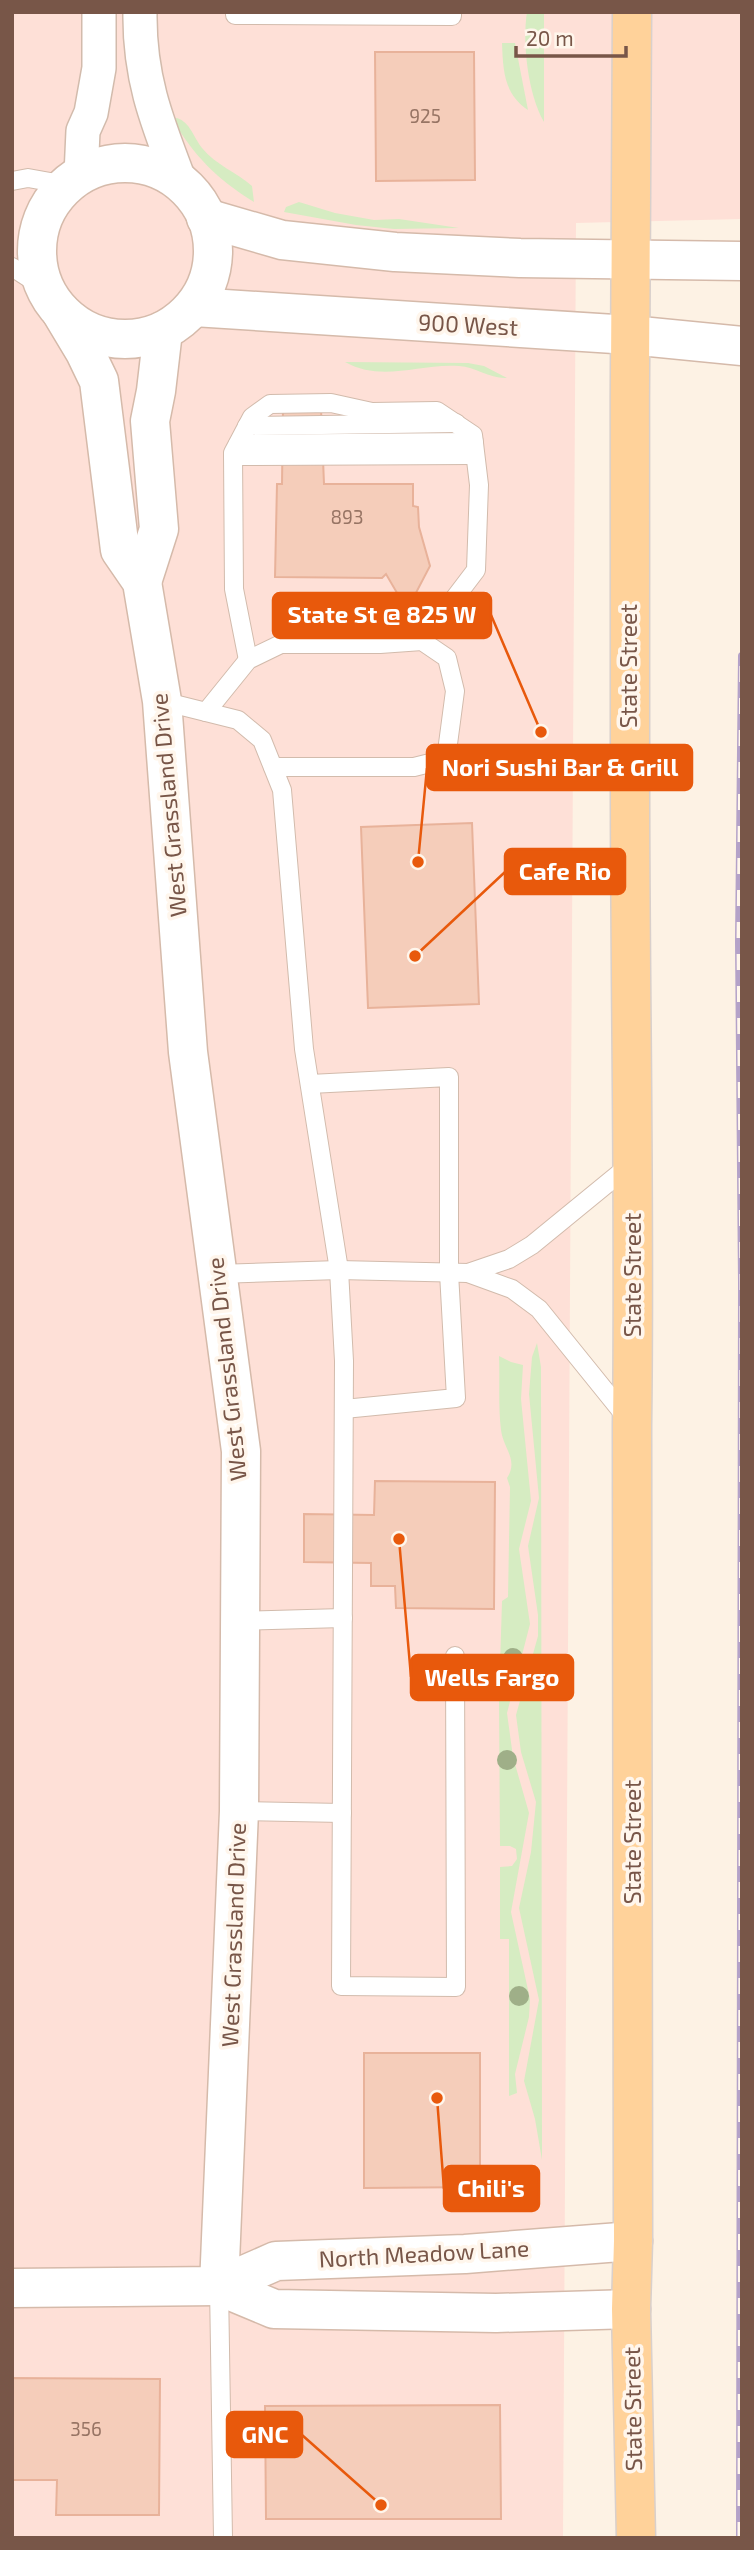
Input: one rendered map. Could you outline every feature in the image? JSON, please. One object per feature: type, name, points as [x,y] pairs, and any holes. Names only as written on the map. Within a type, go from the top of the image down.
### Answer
[{"type":"main road","name":"State Street","points":[[632,12],[629,781],[634,1162],[631,2309],[636,2538]]},
{"type":"street","points":[[74,180],[99,68],[99,12]]},
{"type":"street","points":[[139,12],[141,61],[147,92],[180,182]]},
{"type":"street","points":[[131,163],[157,169],[180,182],[195,198],[206,218],[212,240],[212,264],[206,287],[194,307],[180,321],[163,331],[137,339],[109,338],[83,328],[53,300],[37,262],[39,234],[48,207],[74,180],[106,165],[131,163]]},
{"type":"street","points":[[206,218],[282,240],[395,252],[520,258],[742,261]]},
{"type":"street","name":"West Grassland Drive","points":[[53,300],[85,352],[99,381],[120,550],[142,582],[162,701],[188,1052],[240,1451],[239,1811],[219,2286]]},
{"type":"street","name":"900 West","points":[[194,307],[630,335],[742,346]]},
{"type":"street","name":"West Grassland Drive","points":[[142,582],[159,529],[150,421],[163,331]]},
{"type":"street","name":"North Meadow Lane","points":[[12,2288],[219,2286],[276,2261],[465,2253],[633,2241]]},
{"type":"street","name":"North Meadow Lane","points":[[219,2286],[274,2309],[496,2313],[631,2309]]},
{"type":"lane","points":[[235,12],[235,15],[452,16],[452,12]]},
{"type":"lane","points":[[12,181],[28,178],[74,180]]},
{"type":"lane","points":[[12,267],[53,300]]},
{"type":"lane","points":[[248,660],[234,589],[236,450],[252,417],[270,404],[331,403],[372,412],[436,411],[473,435],[479,485],[476,570],[422,641]]},
{"type":"lane","points":[[236,450],[474,449]]},
{"type":"lane","points":[[206,712],[248,660],[281,644],[380,644],[422,641],[447,658],[455,691],[446,759],[414,767],[273,767]]},
{"type":"lane","points":[[162,701],[238,720],[262,740],[282,790],[304,1049],[339,1270],[344,1361],[341,1986],[456,1987],[455,1656]]},
{"type":"lane","points":[[310,1084],[449,1077],[449,1273],[456,1398],[344,1409]]},
{"type":"lane","points":[[217,1274],[339,1270],[468,1273],[509,1259],[532,1245],[634,1162]]},
{"type":"lane","points":[[468,1273],[512,1289],[538,1309],[632,1425]]},
{"type":"lane","points":[[240,1621],[344,1618]]},
{"type":"lane","points":[[239,1811],[342,1813]]},
{"type":"lane","points":[[219,2286],[223,2538]]},
{"type":"shaded area","points":[[12,12],[742,12],[742,219],[576,223],[563,2538],[12,2538]]},
{"type":"green space","points":[[527,12],[544,12],[544,122],[530,84],[525,38]]},
{"type":"green space","points":[[502,43],[515,43],[528,110],[514,97],[504,72]]},
{"type":"green space","points":[[177,118],[189,127],[208,154],[252,186],[254,202],[218,176],[198,156],[172,119]]},
{"type":"green space","points":[[299,202],[335,213],[374,220],[399,219],[459,228],[394,229],[284,212],[286,207]]},
{"type":"green space","points":[[345,362],[468,363],[484,366],[507,378],[459,366],[387,372],[359,368]]},
{"type":"green space","points":[[537,1343],[541,1367],[542,2160],[535,2119],[524,2081],[539,2000],[519,1908],[531,1852],[536,1802],[521,1752],[516,1715],[538,1636],[538,1615],[528,1546],[539,1498],[529,1394],[532,1357]]},
{"type":"green space","points":[[499,1356],[523,1365],[521,1399],[531,1501],[519,1549],[530,1624],[507,1713],[513,1757],[529,1813],[511,1912],[530,1999],[529,2017],[515,2074],[517,2093],[509,2096],[509,1939],[500,1939],[500,1867],[512,1866],[517,1859],[516,1849],[500,1846],[499,1699],[502,1601],[508,1597],[510,1487],[507,1478],[511,1460],[501,1430]]},
{"type":"building","points":[[375,52],[474,52],[475,180],[376,181]]},
{"type":"building","points":[[283,407],[321,409],[324,484],[413,484],[413,506],[418,507],[419,527],[430,566],[407,610],[386,574],[382,578],[275,577],[277,484],[282,484]]},
{"type":"building","points":[[472,823],[479,1004],[368,1008],[361,827]]},
{"type":"building","points":[[375,1481],[495,1482],[494,1609],[396,1608],[395,1586],[371,1586],[371,1563],[304,1562],[304,1514],[374,1515]]},
{"type":"building","points":[[364,2053],[480,2053],[480,2187],[364,2188]]},
{"type":"building","points":[[12,2378],[160,2379],[159,2515],[56,2515],[57,2480],[12,2480]]},
{"type":"building","points":[[500,2405],[501,2519],[266,2519],[265,2406]]},
{"type":"railway","points":[[740,2538],[742,1282],[739,942],[742,656]]},
{"type":"place","name":"State St @ 825 W","points":[[541,732]]},
{"type":"place","name":"Nori Sushi Bar & Grill","points":[[418,862]]},
{"type":"place","name":"Cafe Rio","points":[[415,956]]},
{"type":"place","name":"Wells Fargo","points":[[399,1539]]},
{"type":"place","name":"Chili's","points":[[437,2098]]},
{"type":"place","name":"GNC","points":[[381,2505]]}]
